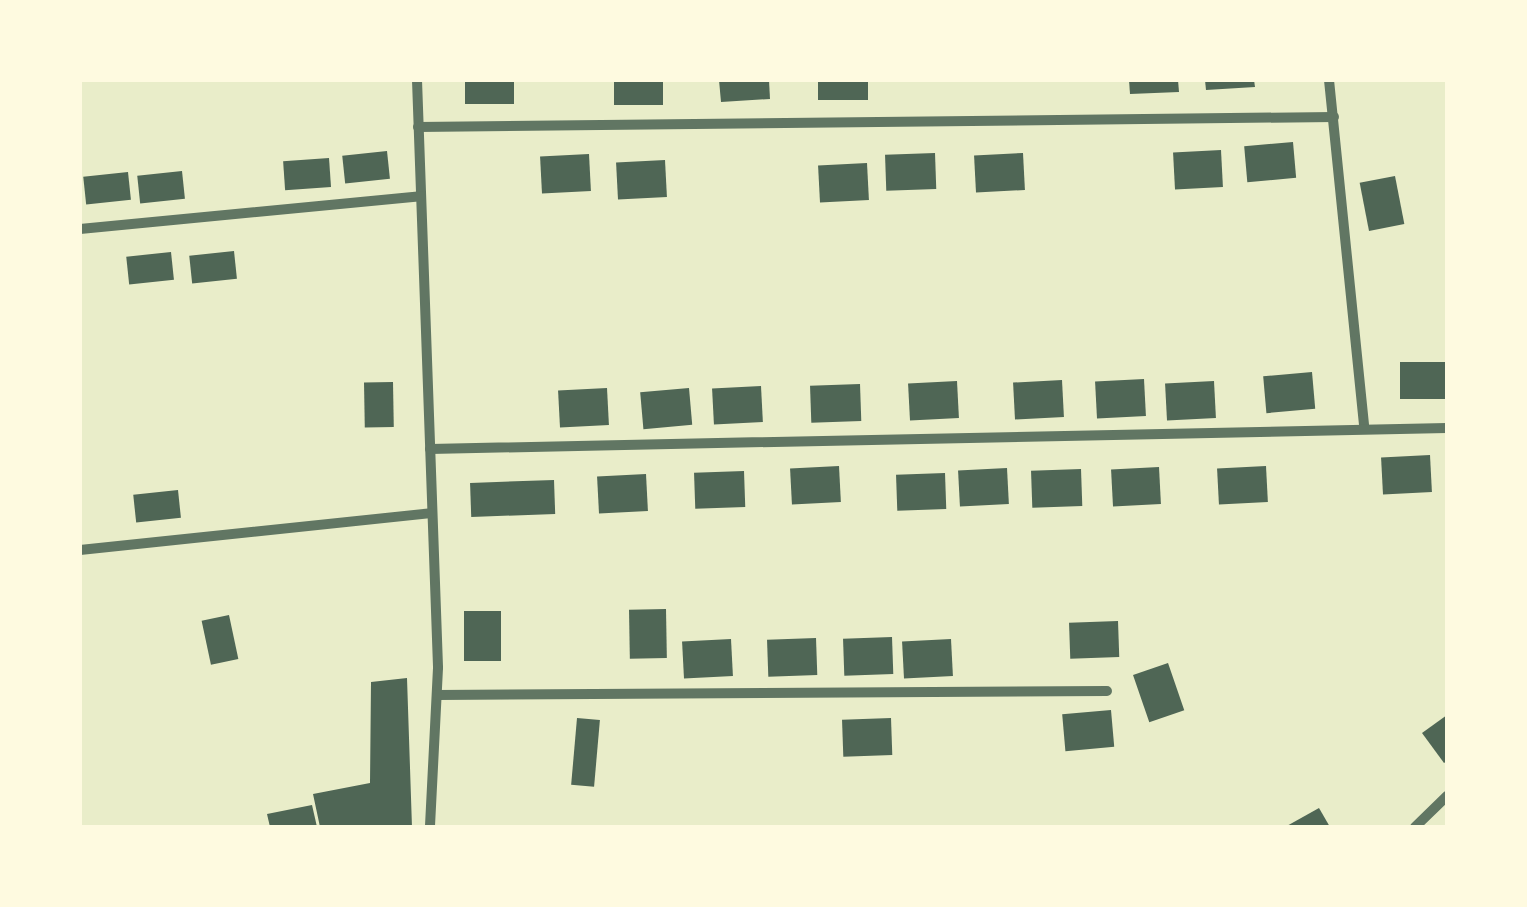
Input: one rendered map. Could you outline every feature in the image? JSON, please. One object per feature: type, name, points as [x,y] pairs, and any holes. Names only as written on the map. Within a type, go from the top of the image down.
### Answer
[{"type":"street","points":[[418,80],[437,695],[430,827]]},
{"type":"street","points":[[1329,80],[1364,426]]},
{"type":"street","points":[[418,127],[1334,118]]},
{"type":"street","points":[[80,229],[420,196]]},
{"type":"street","points":[[430,449],[1364,426],[1447,428]]},
{"type":"street","points":[[80,550],[431,513]]},
{"type":"street","points":[[437,695],[1107,690]]},
{"type":"street","points":[[1415,827],[1447,796]]},
{"type":"building","points":[[465,80],[514,80],[514,104],[465,104]]},
{"type":"building","points":[[614,80],[663,80],[663,105],[614,105]]},
{"type":"building","points":[[719,80],[769,80],[770,99],[721,102]]},
{"type":"building","points":[[818,80],[868,80],[868,100],[818,100]]},
{"type":"building","points":[[1129,80],[1178,80],[1179,92],[1130,94]]},
{"type":"building","points":[[1205,80],[1254,80],[1255,87],[1206,90]]},
{"type":"building","points":[[1293,142],[1296,178],[1247,182],[1244,146]]},
{"type":"building","points":[[1221,150],[1223,187],[1175,189],[1173,153]]},
{"type":"building","points":[[387,151],[390,179],[345,184],[342,156]]},
{"type":"building","points":[[935,153],[936,189],[886,191],[885,155]]},
{"type":"building","points":[[1023,153],[1025,190],[976,193],[974,156]]},
{"type":"building","points":[[589,154],[591,191],[542,194],[540,157]]},
{"type":"building","points":[[329,158],[331,187],[285,190],[283,161]]},
{"type":"building","points":[[665,160],[667,197],[618,200],[616,163]]},
{"type":"building","points":[[867,163],[869,200],[820,203],[818,166]]},
{"type":"building","points":[[182,171],[185,199],[140,204],[137,176]]},
{"type":"building","points":[[128,172],[131,200],[86,205],[83,177]]},
{"type":"building","points":[[1395,176],[1404,224],[1369,231],[1360,183]]},
{"type":"building","points":[[234,251],[237,279],[192,284],[189,256]]},
{"type":"building","points":[[171,252],[174,280],[129,285],[126,257]]},
{"type":"building","points":[[1400,362],[1447,362],[1447,399],[1400,399]]},
{"type":"building","points":[[1312,372],[1315,409],[1266,413],[1263,376]]},
{"type":"building","points":[[1144,379],[1146,416],[1097,419],[1095,382]]},
{"type":"building","points":[[1062,380],[1064,417],[1015,420],[1013,383]]},
{"type":"building","points":[[957,381],[959,418],[910,421],[908,384]]},
{"type":"building","points":[[1214,381],[1216,418],[1167,421],[1165,384]]},
{"type":"building","points":[[393,382],[394,427],[365,427],[364,383]]},
{"type":"building","points":[[860,384],[861,421],[811,423],[810,386]]},
{"type":"building","points":[[761,386],[763,422],[714,425],[712,389]]},
{"type":"building","points":[[607,388],[609,425],[560,428],[558,391]]},
{"type":"building","points":[[689,388],[692,425],[643,429],[640,392]]},
{"type":"building","points":[[1430,455],[1432,492],[1383,495],[1381,458]]},
{"type":"building","points":[[839,466],[841,502],[792,505],[790,469]]},
{"type":"building","points":[[1266,466],[1268,502],[1219,505],[1217,469]]},
{"type":"building","points":[[1159,467],[1161,504],[1113,506],[1111,470]]},
{"type":"building","points":[[1007,468],[1009,504],[960,507],[958,471]]},
{"type":"building","points":[[1081,469],[1082,506],[1032,508],[1031,471]]},
{"type":"building","points":[[744,471],[745,507],[695,509],[694,473]]},
{"type":"building","points":[[945,473],[946,509],[897,511],[896,475]]},
{"type":"building","points":[[646,474],[648,511],[599,514],[597,477]]},
{"type":"building","points":[[554,480],[555,514],[471,517],[470,483]]},
{"type":"building","points":[[178,490],[181,518],[136,523],[133,495]]},
{"type":"building","points":[[666,609],[667,658],[630,659],[629,610]]},
{"type":"building","points":[[464,611],[501,611],[501,661],[464,661]]},
{"type":"building","points":[[229,615],[238,659],[211,665],[202,621]]},
{"type":"building","points":[[1118,621],[1119,657],[1070,659],[1069,623]]},
{"type":"building","points":[[892,637],[893,674],[844,676],[843,639]]},
{"type":"building","points":[[816,638],[817,675],[768,677],[767,640]]},
{"type":"building","points":[[731,639],[733,676],[684,679],[682,642]]},
{"type":"building","points":[[951,639],[953,676],[904,679],[902,642]]},
{"type":"building","points":[[1168,663],[1184,710],[1149,722],[1133,675]]},
{"type":"building","points":[[407,678],[412,827],[320,827],[313,794],[370,783],[371,682]]},
{"type":"building","points":[[1111,710],[1114,747],[1065,751],[1062,714]]},
{"type":"building","points":[[1447,715],[1447,761],[1444,763],[1422,733]]},
{"type":"building","points":[[577,718],[600,720],[594,787],[571,785]]},
{"type":"building","points":[[891,718],[892,755],[843,757],[842,720]]},
{"type":"building","points":[[312,805],[317,827],[270,827],[267,814]]},
{"type":"building","points":[[1319,808],[1330,827],[1285,827]]}]
